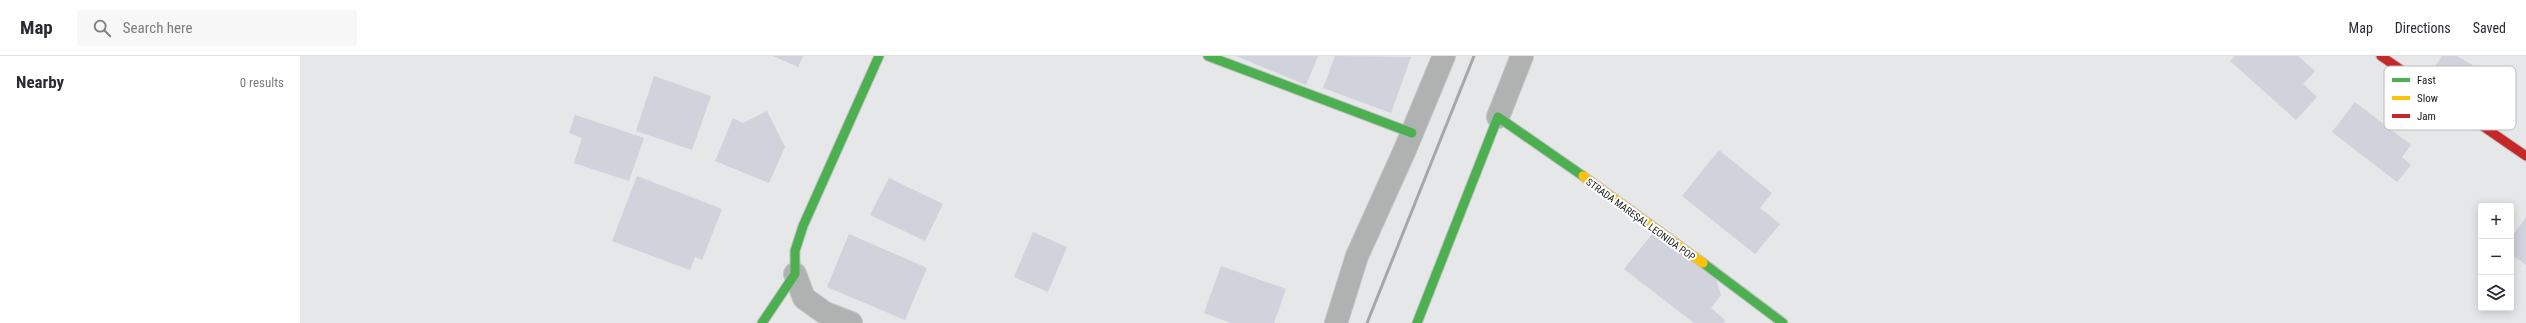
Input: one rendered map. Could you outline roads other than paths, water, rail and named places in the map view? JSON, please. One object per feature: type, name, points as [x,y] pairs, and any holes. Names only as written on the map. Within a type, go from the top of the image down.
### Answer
[{"type":"street","points":[[851,323],[825,313],[804,298],[795,274],[795,250],[804,226],[879,56]]},
{"type":"street","points":[[1208,56],[1412,133]]},
{"type":"street","points":[[1336,323],[1357,256],[1412,133],[1444,56]]},
{"type":"street","points":[[1417,323],[1522,56]]},
{"type":"street","points":[[2381,56],[2396,66]]},
{"type":"street","name":"STRADA MAREȘAL LEONIDA POP","points":[[1498,117],[1657,228],[1784,323]]},
{"type":"street","points":[[2488,130],[2526,156]]},
{"type":"street","points":[[762,323],[795,274]]},
{"type":"railway","points":[[1367,323],[1474,56]]}]
